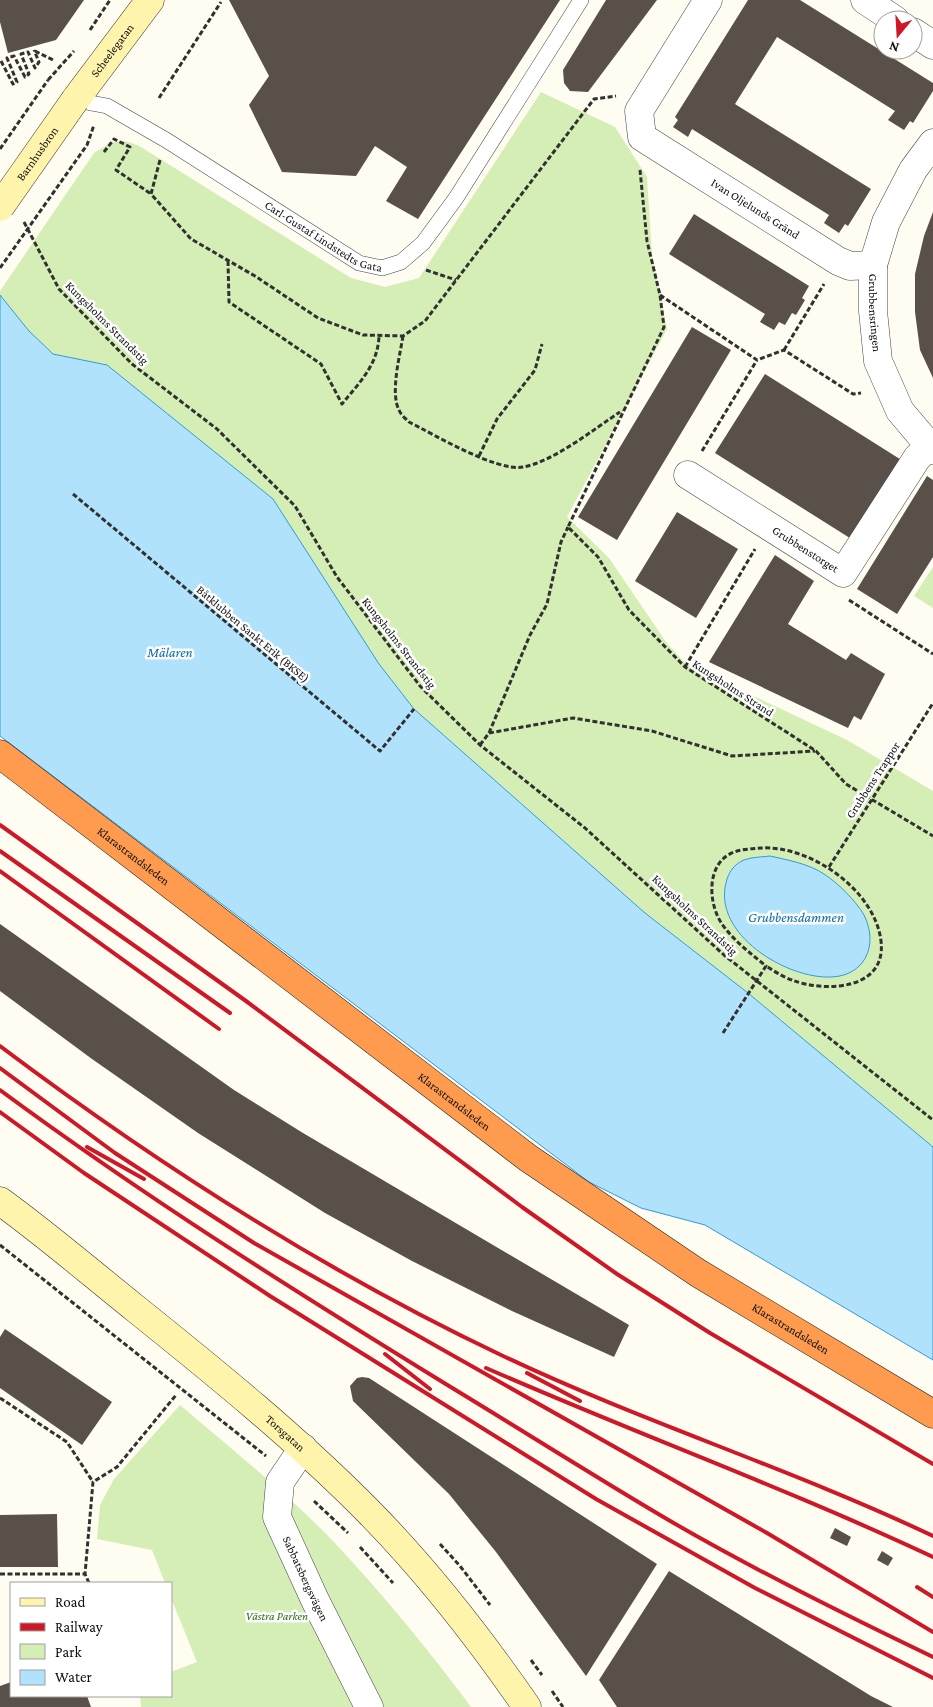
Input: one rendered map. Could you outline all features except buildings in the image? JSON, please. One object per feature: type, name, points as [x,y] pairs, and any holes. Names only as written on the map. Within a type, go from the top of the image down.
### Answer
[{"type":"highway","name":"Klarastrandsleden","points":[[0,754],[528,1158],[698,1273],[933,1414]]},
{"type":"highway","name":"Klarastrandsleden","points":[[0,776],[517,1170],[688,1285],[933,1432]]},
{"type":"main road","name":"Scheelegatan","points":[[75,100],[150,0]]},
{"type":"main road","name":"Barnhusbron","points":[[12,214],[75,100]]},
{"type":"main road","name":"Torsgatan","points":[[0,1201],[218,1376],[302,1448],[371,1514],[414,1561],[495,1662],[527,1707]]},
{"type":"street","points":[[641,124],[708,0]]},
{"type":"street","points":[[864,0],[880,10]]},
{"type":"street","name":"Ivan Oljelunds Gränd","points":[[641,124],[838,261],[850,266],[873,265]]},
{"type":"street","name":"Grubbensringen","points":[[931,448],[900,411],[878,361],[873,311],[873,265],[886,222],[913,170],[933,143]]},
{"type":"street","name":"Grubbenstorget","points":[[688,475],[842,573],[918,458],[931,448]]},
{"type":"street","name":"Sabbatsbergsvägen","points":[[302,1448],[280,1482],[277,1517],[315,1600],[369,1707]]},
{"type":"lane","name":"Carl-Gustaf Lindstedts Gata","points":[[75,100],[108,106],[166,140],[358,263],[382,268],[401,262],[423,243],[456,198],[581,0]]},
{"type":"path","points":[[84,38],[110,0]]},
{"type":"path","points":[[159,98],[221,2]]},
{"type":"path","points":[[0,149],[48,80],[79,46]]},
{"type":"path","points":[[0,62],[13,84],[17,82],[7,58],[14,56],[25,77],[29,74],[22,54],[28,52],[35,68],[38,62],[34,50],[53,60]]},
{"type":"path","points":[[104,152],[114,139],[130,147],[116,170],[151,194],[191,239],[228,260],[318,318],[363,335],[403,336],[425,321],[594,99],[616,96],[641,124],[640,168],[647,241],[660,295],[664,327],[561,542],[548,604],[530,634],[489,733],[480,745]]},
{"type":"path","points":[[0,268],[87,145],[98,118]]},
{"type":"path","points":[[151,194],[166,140]]},
{"type":"path","name":"Kungsholms Strandstig","points":[[12,214],[59,288],[132,364],[217,429],[295,506],[337,577],[420,686],[480,745],[585,828],[724,955],[933,1120]]},
{"type":"path","points":[[228,260],[229,302],[322,364],[342,404],[371,369],[379,347],[380,336]]},
{"type":"path","points":[[688,475],[757,360],[784,350],[838,261]]},
{"type":"path","points":[[401,262],[456,280]]},
{"type":"path","points":[[660,295],[757,360]]},
{"type":"path","points":[[403,336],[397,380],[396,399],[399,411],[409,422],[502,466],[522,468],[544,461],[622,412]]},
{"type":"path","points":[[479,456],[497,419],[535,370],[542,344]]},
{"type":"path","points":[[784,350],[853,394],[889,389]]},
{"type":"path","name":"Båtklubben Sankt Erik (BKSE)","points":[[73,494],[380,751],[414,709]]},
{"type":"path","name":"Kungsholms Strand","points":[[568,527],[598,557],[629,610],[685,667],[816,751],[846,784],[933,836]]},
{"type":"path","points":[[685,667],[744,567]]},
{"type":"path","points":[[842,573],[836,592],[933,654]]},
{"type":"path","name":"Grubbens Trappor","points":[[828,867],[933,703]]},
{"type":"path","points":[[489,733],[573,718],[652,731],[732,756],[816,751]]},
{"type":"path","points":[[769,848],[799,855],[828,867],[854,888],[872,913],[882,941],[880,956],[874,970],[863,980],[850,985],[823,988],[793,981],[766,966],[741,946],[721,923],[711,890],[718,865],[728,855],[741,850],[769,848]]},
{"type":"path","points":[[723,1033],[766,966]]},
{"type":"path","points":[[92,1482],[117,1467],[176,1394]]},
{"type":"path","points":[[0,1398],[67,1442],[92,1482],[85,1574],[89,1582]]},
{"type":"path","points":[[0,1574],[85,1574]]},
{"type":"green space","points":[[541,92],[615,127],[647,177],[652,255],[667,329],[567,517],[609,558],[666,642],[686,664],[847,740],[933,791],[933,1147],[748,993],[645,913],[414,709],[379,664],[107,365],[53,354],[29,331],[0,295],[0,291],[94,153],[112,143],[122,141],[141,147],[351,278],[385,287],[419,278]]},
{"type":"green space","points":[[933,567],[933,608],[914,596]]},
{"type":"green space","name":"Västra Parken","points":[[180,1405],[277,1488],[333,1541],[404,1622],[471,1707],[141,1707],[140,1697],[172,1697],[172,1672],[197,1662],[172,1600],[172,1582],[165,1582],[152,1550],[97,1539],[100,1505],[114,1479]]},
{"type":"water","name":"Mälaren","points":[[0,295],[29,331],[53,354],[107,365],[273,499],[379,664],[414,709],[645,913],[748,993],[933,1147],[933,1360],[705,1225],[641,1208],[589,1182],[0,736]]},
{"type":"water","name":"Grubbensdammen","points":[[770,856],[805,865],[824,874],[835,882],[861,910],[868,926],[869,948],[866,957],[853,971],[831,977],[813,976],[775,962],[757,950],[742,936],[731,919],[725,902],[727,879],[732,869],[740,862],[750,858]]},
{"type":"railway","points":[[0,825],[246,1001],[522,1207],[617,1274],[710,1333],[933,1464]]},
{"type":"railway","points":[[0,851],[230,1013]]},
{"type":"railway","points":[[0,871],[219,1029]]},
{"type":"railway","points":[[0,1046],[59,1090],[181,1173],[243,1213],[370,1288],[501,1355],[554,1379],[826,1489],[933,1536]]},
{"type":"railway","points":[[0,1068],[115,1153],[254,1243],[767,1533],[933,1632]]},
{"type":"railway","points":[[0,1090],[165,1206],[222,1243],[607,1483],[693,1534],[761,1571],[933,1657]]},
{"type":"railway","points":[[0,1112],[84,1173],[270,1296],[596,1499],[755,1588],[933,1678]]},
{"type":"railway","points":[[87,1147],[144,1179]]},
{"type":"railway","points":[[385,1354],[430,1389]]},
{"type":"railway","points":[[486,1368],[766,1484],[933,1557]]},
{"type":"railway","points":[[527,1373],[580,1401]]},
{"type":"railway","points":[[917,1587],[933,1597]]}]
